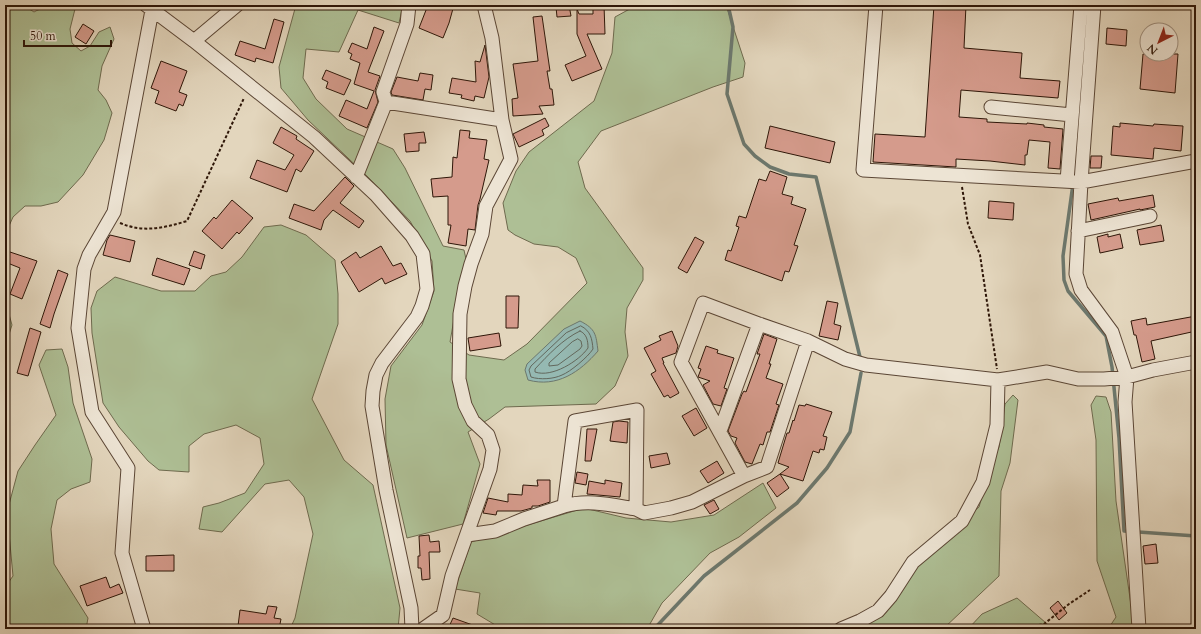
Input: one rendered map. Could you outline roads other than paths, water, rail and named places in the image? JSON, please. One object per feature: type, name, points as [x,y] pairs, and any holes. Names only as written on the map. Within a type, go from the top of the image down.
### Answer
[{"type":"street","points":[[194,41],[237,5]]},
{"type":"street","points":[[356,177],[386,102],[383,92],[407,24],[409,5]]},
{"type":"street","points":[[423,629],[443,615],[452,576],[490,469],[493,450],[488,435],[473,421],[464,405],[459,379],[460,314],[465,286],[482,234],[486,206],[511,159],[502,120],[492,38],[484,5]]},
{"type":"street","points":[[876,5],[863,170],[1074,182],[1196,161]]},
{"type":"street","points":[[1081,5],[1072,115],[1074,182],[1078,231],[1076,274],[1081,290],[1112,332],[1116,378],[1125,402],[1139,629]]},
{"type":"street","points":[[1074,182],[1094,5]]},
{"type":"street","points":[[144,629],[122,553],[128,468],[92,412],[78,328],[84,269],[88,255],[114,212],[151,6],[314,137],[376,195],[412,236],[423,254],[428,289],[417,317],[382,363],[376,375],[372,406],[386,490],[411,608],[412,629]]},
{"type":"street","points":[[386,102],[502,120]]},
{"type":"street","points":[[991,107],[1072,115]]},
{"type":"street","points":[[1078,231],[1150,216]]},
{"type":"street","points":[[744,476],[682,362],[703,303],[808,341],[845,359],[866,366],[998,380],[1047,372],[1078,379],[1116,378],[1196,362]]},
{"type":"street","points":[[720,431],[759,324]]},
{"type":"street","points":[[467,535],[495,531],[524,519],[577,502],[595,502],[636,509],[644,513],[671,508],[692,502],[744,476],[767,467],[808,341]]},
{"type":"street","points":[[841,629],[878,611],[891,596],[913,562],[962,521],[983,482],[996,425],[998,380]]},
{"type":"street","points":[[564,506],[575,421],[637,410],[636,509]]},
{"type":"water","points":[[580,321],[592,330],[597,341],[598,351],[591,359],[576,372],[558,380],[539,382],[528,380],[525,370],[527,364],[564,329]]},
{"type":"waterway","points":[[728,5],[733,27],[727,94],[744,144],[755,156],[770,167],[789,174],[816,177],[860,357]]},
{"type":"waterway","points":[[1073,184],[1063,256],[1064,280],[1068,291],[1106,336],[1112,367],[1119,438],[1124,531],[1196,536]]},
{"type":"waterway","points":[[654,629],[704,576],[797,503],[827,468],[850,432],[861,373]]}]
